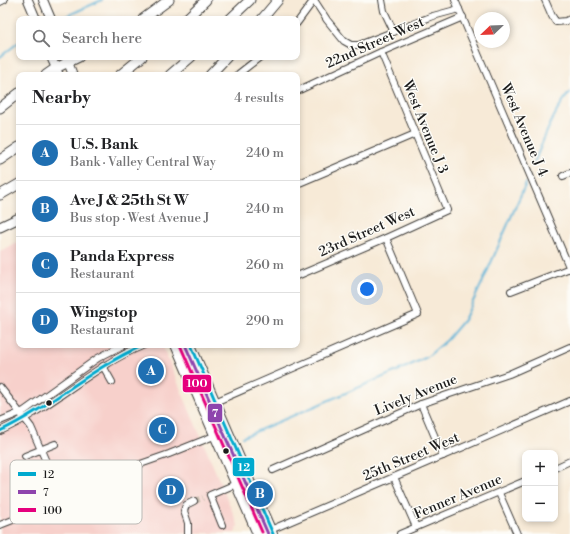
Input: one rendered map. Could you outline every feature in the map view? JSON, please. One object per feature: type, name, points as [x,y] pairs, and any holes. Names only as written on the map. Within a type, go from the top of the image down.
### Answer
[{"type":"highway","points":[[147,16],[170,0]]},
{"type":"highway","points":[[189,16],[206,0]]},
{"type":"highway","points":[[233,16],[250,0]]},
{"type":"highway","points":[[265,16],[278,0]]},
{"type":"highway","points":[[57,72],[67,60]]},
{"type":"highway","points":[[124,72],[138,60]]},
{"type":"highway","points":[[173,72],[187,60]]},
{"type":"highway","points":[[213,72],[225,60]]},
{"type":"highway","points":[[0,108],[16,95]]},
{"type":"highway","points":[[0,160],[16,149]]},
{"type":"highway","points":[[0,195],[16,186]]},
{"type":"highway","points":[[0,227],[16,219]]},
{"type":"main road","points":[[28,0],[35,16]]},
{"type":"main road","points":[[44,2],[50,16]]},
{"type":"main road","points":[[52,60],[57,72]]},
{"type":"main road","points":[[67,60],[72,72]]},
{"type":"main road","points":[[176,348],[257,534]]},
{"type":"main road","points":[[191,348],[272,532]]},
{"type":"street","points":[[0,2],[4,0]]},
{"type":"street","points":[[300,20],[314,0],[344,41],[351,45],[359,45],[433,16],[459,9]]},
{"type":"street","points":[[382,0],[384,10],[394,32]]},
{"type":"street","name":"West Avenue J 4","points":[[455,0],[570,269]]},
{"type":"street","points":[[545,0],[556,22],[570,19]]},
{"type":"street","name":"22nd Street West","points":[[300,90],[381,52],[463,17]]},
{"type":"street","name":"West Avenue J 3","points":[[381,52],[446,210]]},
{"type":"street","points":[[241,72],[256,60]]},
{"type":"street","points":[[300,183],[415,134]]},
{"type":"street","points":[[563,176],[570,173]]},
{"type":"street","name":"23rd Street West","points":[[300,275],[386,238],[446,210]]},
{"type":"street","points":[[215,402],[418,314],[386,238]]},
{"type":"street","points":[[511,291],[570,269]]},
{"type":"street","name":"Lively Avenue","points":[[272,470],[421,404],[509,374],[570,347]]},
{"type":"street","points":[[0,421],[24,410],[98,358],[117,348]]},
{"type":"street","points":[[0,431],[24,419],[103,366],[138,348]]},
{"type":"street","points":[[103,366],[112,382]]},
{"type":"street","points":[[0,387],[31,427],[45,460]]},
{"type":"street","name":"25th Street West","points":[[261,534],[272,532],[394,477],[570,401]]},
{"type":"street","points":[[421,404],[443,456]]},
{"type":"street","points":[[142,463],[214,436]]},
{"type":"street","points":[[25,456],[55,444]]},
{"type":"street","points":[[558,467],[570,461]]},
{"type":"street","points":[[394,477],[416,527]]},
{"type":"street","name":"Fenner Avenue","points":[[400,534],[522,482]]},
{"type":"street","points":[[203,498],[236,484]]},
{"type":"street","points":[[499,493],[517,534]]},
{"type":"street","points":[[210,495],[222,525]]},
{"type":"street","points":[[188,534],[188,524],[184,511],[186,505],[194,502]]},
{"type":"street","points":[[0,525],[10,521]]},
{"type":"shaded area","points":[[16,243],[16,348],[163,348],[238,525],[235,533],[0,534],[0,251]]},
{"type":"waterway","points":[[67,16],[102,0]]},
{"type":"waterway","points":[[0,57],[16,44]]},
{"type":"waterway","points":[[534,163],[554,117],[570,92]]},
{"type":"waterway","points":[[243,437],[404,368],[427,357],[447,340],[464,320],[483,281],[526,183]]},
{"type":"tunnel","points":[[194,501],[203,498]]},
{"type":"transit line","name":"12","points":[[0,431],[37,411],[107,364],[138,348]]},
{"type":"transit line","name":"100","points":[[181,348],[262,532]]},
{"type":"transit line","name":"7","points":[[186,348],[268,534]]},
{"type":"transit line","name":"12","points":[[192,348],[273,534]]},
{"type":"place","name":"U.S. Bank","points":[[151,371]]},
{"type":"place","name":"Panda Express","points":[[162,430]]},
{"type":"place","name":"Wingstop","points":[[171,491]]},
{"type":"place","name":"Ave J & 25th St W","points":[[260,494]]}]
